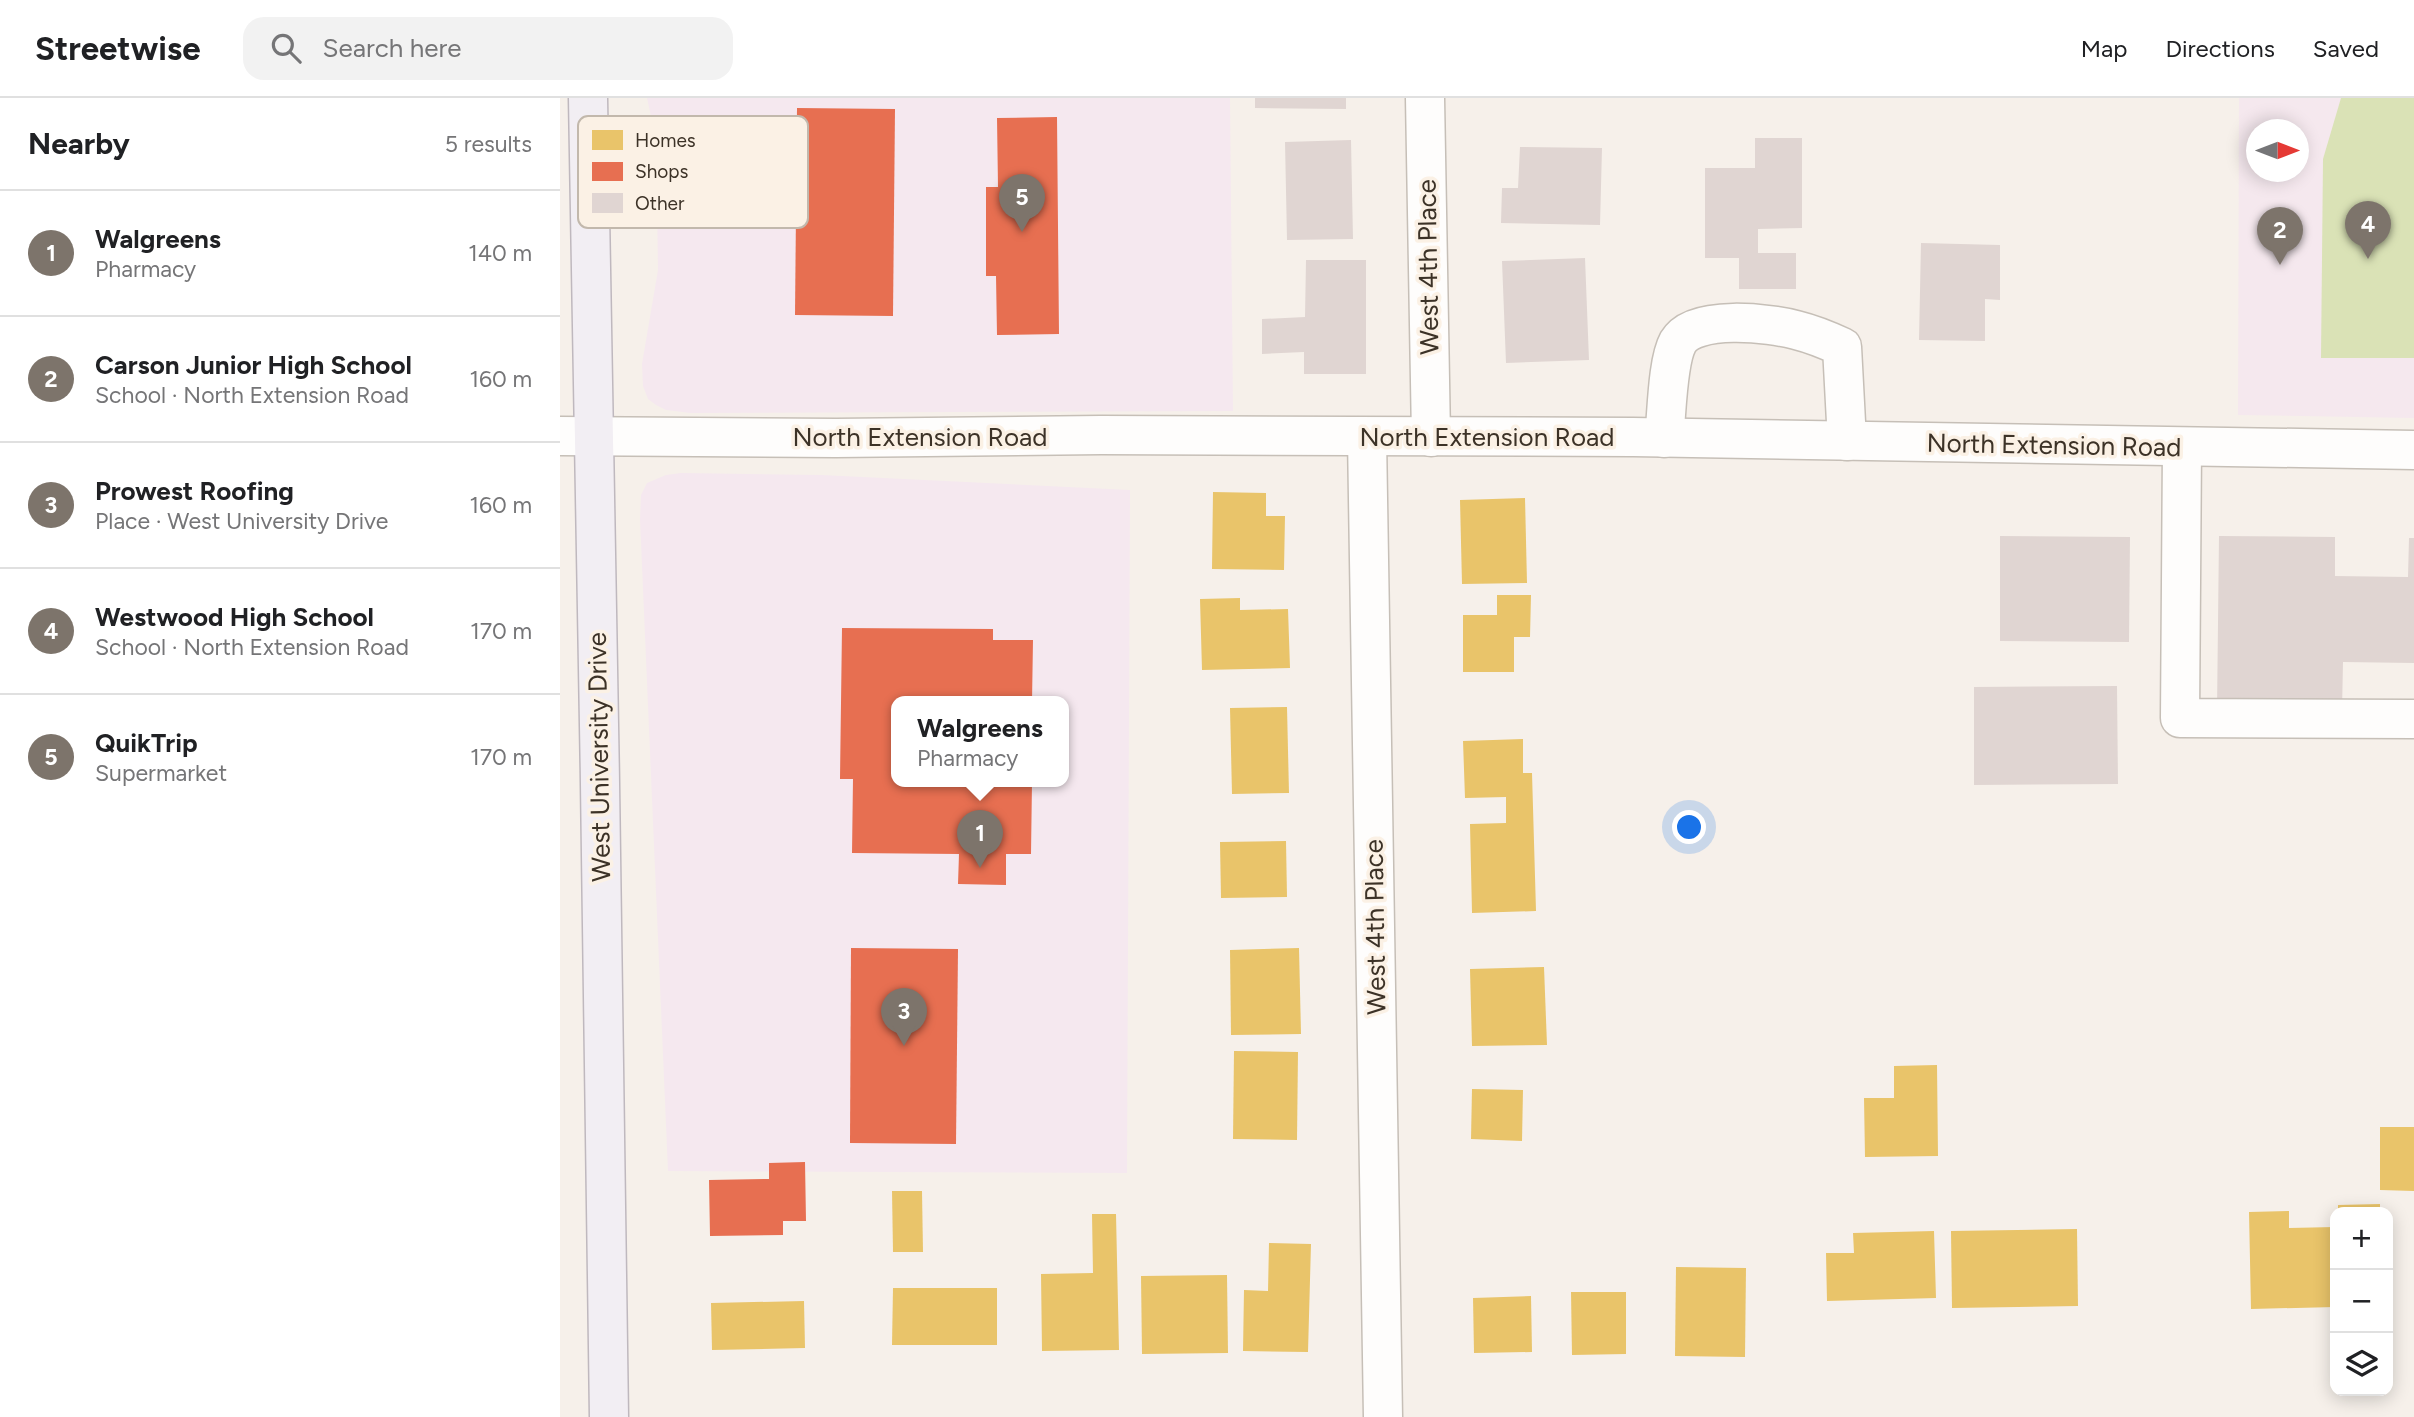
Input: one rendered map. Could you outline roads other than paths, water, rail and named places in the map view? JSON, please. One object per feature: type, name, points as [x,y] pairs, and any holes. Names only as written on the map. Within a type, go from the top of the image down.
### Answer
[{"type":"main road","name":"West University Drive","points":[[587,116],[588,98]]},
{"type":"main road","name":"West University Drive","points":[[584,228],[578,436],[599,866],[609,1417]]},
{"type":"street","name":"West 4th Place","points":[[1425,98],[1431,437]]},
{"type":"street","points":[[1664,438],[1671,366],[1679,341],[1693,331],[1714,323],[1794,329],[1842,347],[1847,441]]},
{"type":"street","name":"North Extension Road","points":[[578,436],[1664,438],[2414,450]]},
{"type":"street","name":"West 4th Place","points":[[1367,437],[1383,1417]]},
{"type":"street","points":[[2182,447],[2180,718],[2414,719]]},
{"type":"place","name":"QuikTrip","points":[[1022,232]]},
{"type":"place","name":"Westwood High School","points":[[2368,259]]},
{"type":"place","name":"Carson Junior High School","points":[[2280,265]]},
{"type":"place","name":"Walgreens","points":[[980,868]]},
{"type":"place","name":"Prowest Roofing","points":[[904,1046]]}]
